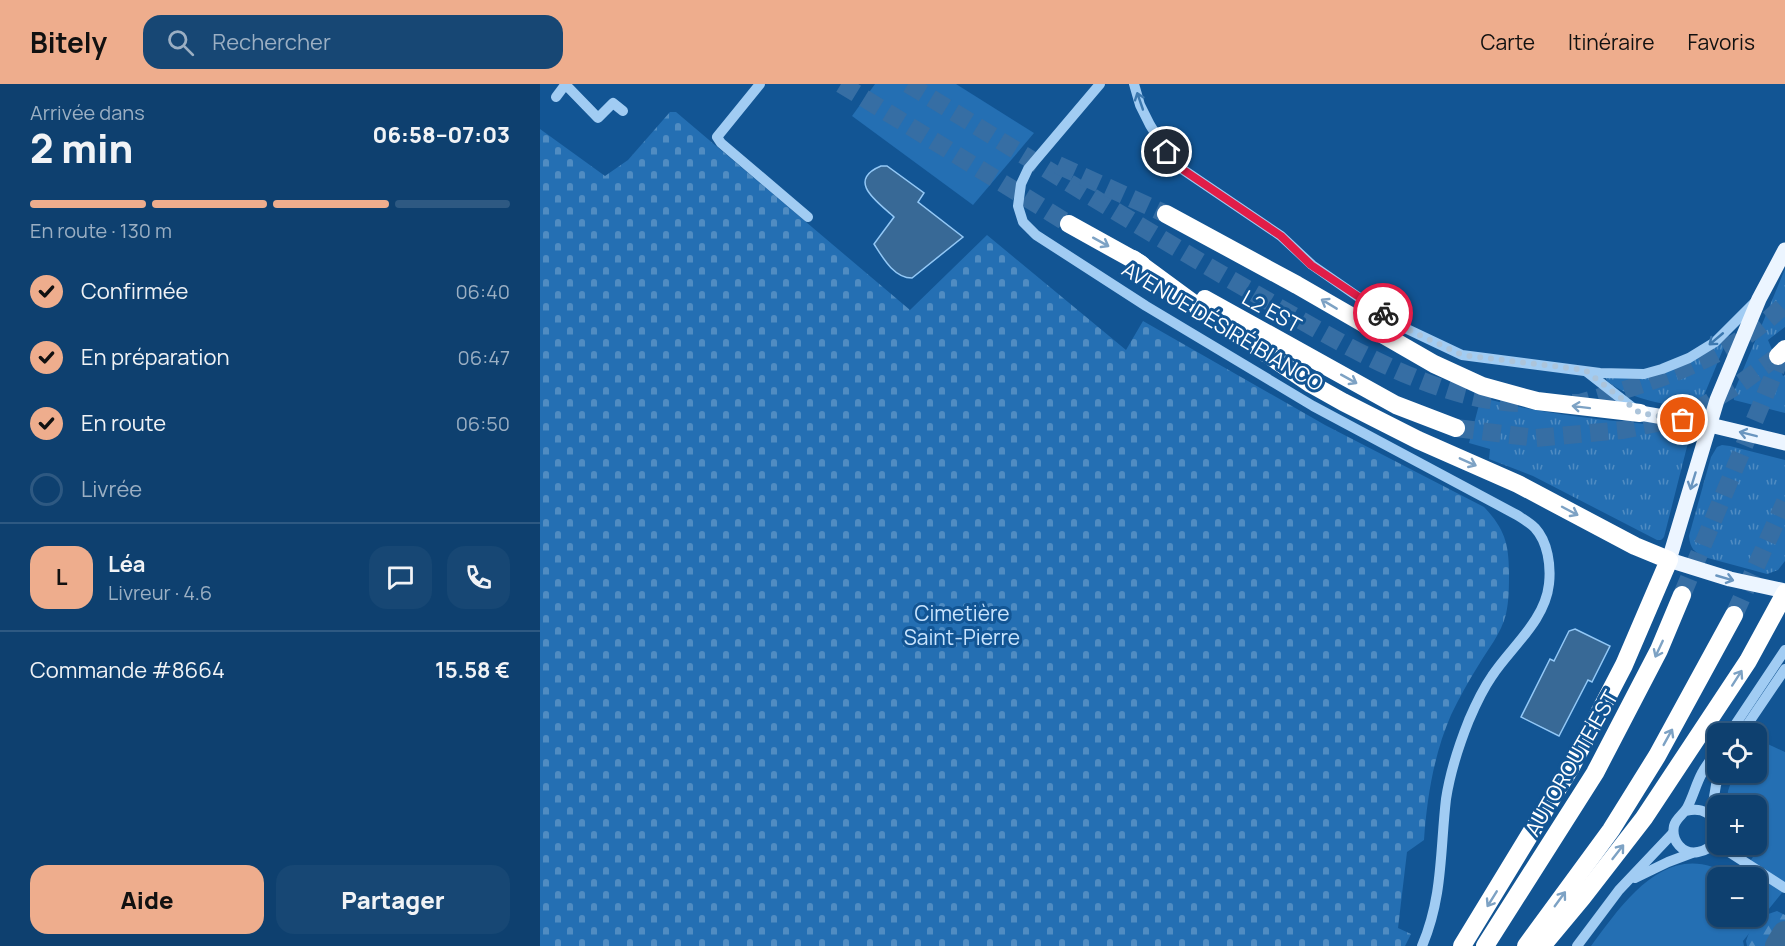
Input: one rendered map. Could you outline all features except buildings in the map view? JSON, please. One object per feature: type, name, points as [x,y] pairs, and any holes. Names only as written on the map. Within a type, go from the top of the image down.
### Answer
[{"type":"highway","points":[[1166,213],[1434,364],[1482,386],[1537,401],[1640,413]]},
{"type":"highway","name":"L2 EST","points":[[1070,224],[1396,405],[1456,428]]},
{"type":"highway","points":[[1133,259],[1210,316],[1311,384],[1418,440],[1518,484],[1635,546],[1670,560],[1624,665],[1570,767],[1462,946]]},
{"type":"highway","points":[[1542,946],[1644,818],[1748,662],[1785,592]]},
{"type":"highway","name":"AUTOROUTE EST","points":[[1485,946],[1595,773],[1659,650],[1682,595]]},
{"type":"highway","points":[[1526,946],[1611,830],[1657,756],[1734,615]]},
{"type":"main road","points":[[1785,250],[1759,299],[1717,400],[1670,560],[1730,579],[1785,592]]},
{"type":"main road","points":[[1640,413],[1710,425],[1785,443]]},
{"type":"street","points":[[556,96],[565,84],[594,122],[613,103],[623,111]]},
{"type":"street","points":[[760,84],[717,137],[721,143],[808,217]]},
{"type":"street","name":"AVENUE DÉSIRÉ BIANCO","points":[[1100,84],[1028,169],[1021,183],[1018,206],[1023,222],[1049,244],[1146,306],[1313,406],[1517,515],[1536,529],[1545,546],[1549,560],[1549,586],[1543,605],[1532,624],[1491,677],[1469,719],[1456,756],[1446,797],[1438,895],[1430,928],[1422,946]]},
{"type":"street","points":[[1134,84],[1140,105],[1150,125],[1167,152],[1182,169],[1281,236],[1311,265],[1407,329],[1462,355],[1600,373],[1644,374],[1689,358],[1714,342],[1759,299]]},
{"type":"street","points":[[1585,370],[1640,413]]},
{"type":"street","points":[[1736,723],[1785,650]]},
{"type":"street","points":[[1748,723],[1785,669]]},
{"type":"street","points":[[1686,811],[1701,774],[1707,766]]},
{"type":"street","points":[[1692,853],[1679,846],[1673,833],[1674,824],[1678,816],[1686,811],[1694,809],[1707,812]]},
{"type":"street","points":[[1577,946],[1618,890],[1673,833]]},
{"type":"street","points":[[1629,881],[1668,862],[1707,849]]},
{"type":"street","points":[[1736,855],[1785,888]]},
{"type":"green space","points":[[875,84],[956,84],[1034,133],[973,205],[852,116]]},
{"type":"green space","name":"Cimetière Saint-Pierre","points":[[670,112],[676,112],[910,310],[987,235],[1126,350],[1143,321],[1325,425],[1484,507],[1501,529],[1506,544],[1509,562],[1507,609],[1498,635],[1467,684],[1451,715],[1432,776],[1424,840],[1407,852],[1398,928],[1411,934],[1405,946],[540,946],[540,129],[605,176],[628,160]]},
{"type":"green space","points":[[1785,269],[1785,327],[1768,340],[1783,376],[1785,375],[1785,413],[1734,400],[1733,394]]},
{"type":"green space","points":[[1729,335],[1700,405],[1689,409],[1656,402],[1625,392],[1607,381],[1606,378],[1655,376]]},
{"type":"green space","points":[[1481,397],[1557,414],[1687,428],[1691,431],[1664,537],[1657,540],[1533,476],[1489,459],[1490,449],[1469,443]]},
{"type":"green space","points":[[1722,445],[1785,460],[1785,561],[1778,570],[1767,574],[1704,557],[1690,544],[1689,536],[1711,457],[1717,447]]},
{"type":"green space","points":[[1767,744],[1785,752],[1785,889],[1767,911],[1767,867],[1746,867],[1754,855],[1767,855],[1767,795],[1728,795],[1731,783],[1767,783]]},
{"type":"green space","points":[[1689,864],[1712,867],[1707,867],[1707,927],[1754,927],[1743,941],[1744,946],[1591,946],[1634,893],[1651,878],[1669,868]]},
{"type":"green space","points":[[1777,911],[1785,915],[1785,946],[1747,946],[1746,941],[1751,927],[1767,927],[1767,914]]},
{"type":"shaded area","points":[[881,166],[887,166],[924,193],[918,202],[963,237],[912,278],[894,271],[874,244],[894,217],[874,199],[865,185],[866,178],[871,172]]},
{"type":"shaded area","points":[[1575,629],[1610,646],[1592,682],[1588,680],[1559,736],[1521,717],[1550,659],[1554,661],[1569,631]]},
{"type":"waterway","points":[[1778,946],[1785,934]]},
{"type":"tunnel","points":[[841,84],[1069,224]]},
{"type":"tunnel","points":[[908,84],[1161,239],[1346,345],[1418,379],[1455,392],[1491,400],[1526,403]]},
{"type":"tunnel","points":[[1058,165],[1166,214]]},
{"type":"tunnel","points":[[1572,403],[1580,403],[1635,387],[1689,367],[1740,340],[1785,304]]},
{"type":"tunnel","points":[[1682,595],[1783,352]]},
{"type":"tunnel","points":[[1456,428],[1536,438],[1623,430],[1657,423],[1697,410],[1741,383],[1778,356]]},
{"type":"tunnel","points":[[1734,615],[1785,502]]},
{"type":"way so far","points":[[1383,313],[1407,329],[1462,355],[1585,370],[1640,413],[1683,420]]},
{"type":"route","points":[[1167,152],[1182,169],[1281,236],[1311,265],[1383,313]]}]
